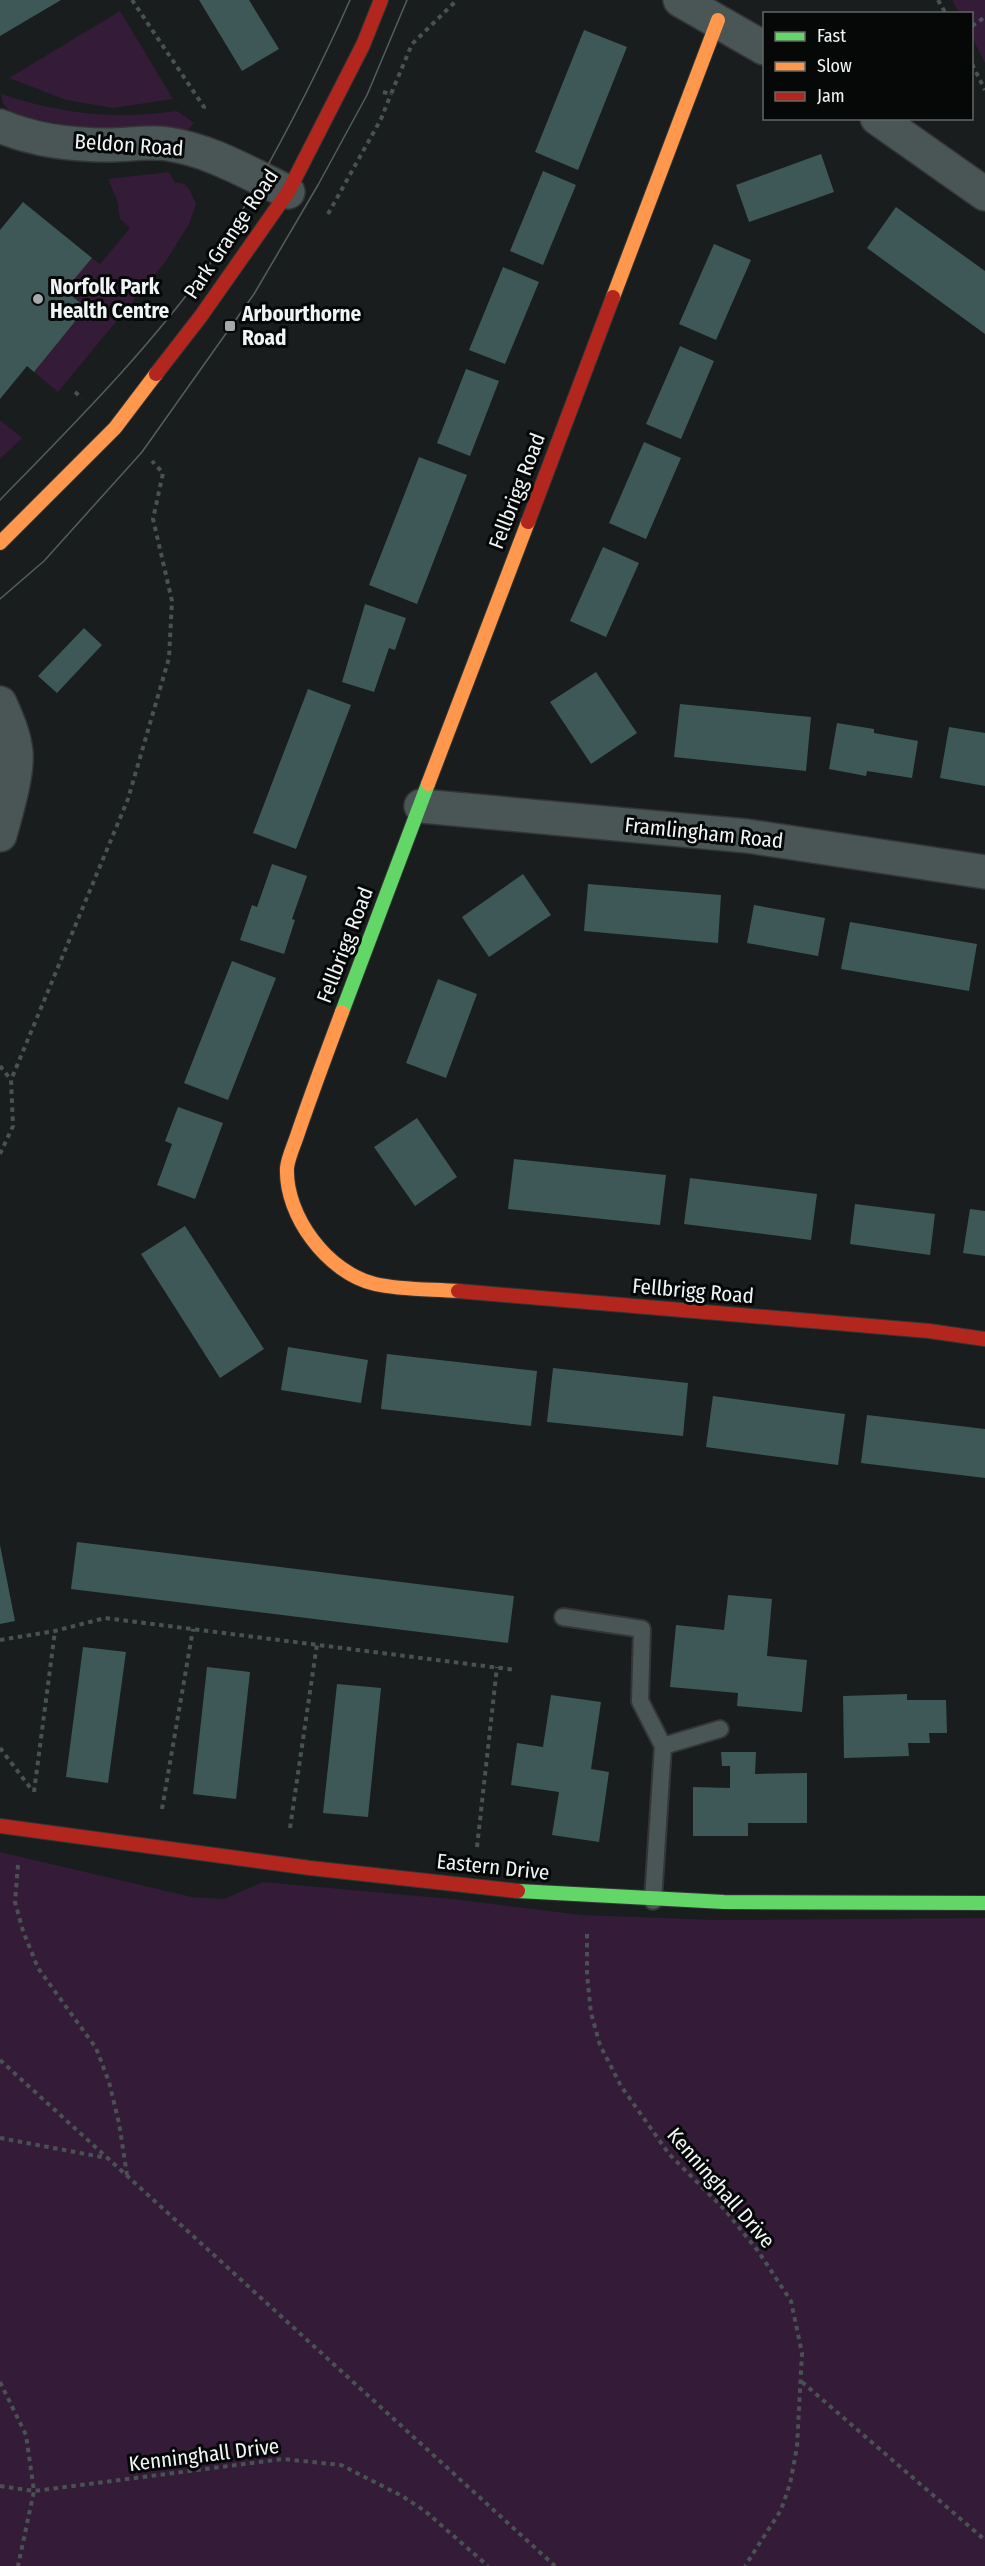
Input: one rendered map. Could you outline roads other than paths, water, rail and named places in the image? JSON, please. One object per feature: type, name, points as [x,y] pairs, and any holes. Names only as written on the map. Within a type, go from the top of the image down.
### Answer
[{"type":"street","name":"Park Grange Road","points":[[0,543],[115,428],[201,316],[288,192],[363,45],[381,0]]},
{"type":"street","points":[[680,0],[763,47]]},
{"type":"street","name":"Fellbrigg Road","points":[[718,20],[422,806],[313,1088],[287,1167],[292,1197],[300,1222],[312,1241],[333,1262],[352,1275],[375,1284],[929,1331],[985,1339]]},
{"type":"street","points":[[880,120],[985,194]]},
{"type":"street","name":"Beldon Road","points":[[0,126],[16,133],[49,140],[105,145],[166,144],[194,150],[288,192]]},
{"type":"street","points":[[0,703],[12,731],[16,754],[9,800],[0,835]]},
{"type":"street","name":"Framlingham Road","points":[[422,806],[747,836],[985,872]]},
{"type":"street","name":"Eastern Drive","points":[[0,1826],[465,1887],[587,1897],[653,1901],[985,1903]]},
{"type":"lane","points":[[563,1617],[642,1629],[640,1701],[663,1746],[653,1901]]},
{"type":"lane","points":[[663,1746],[720,1729]]},
{"type":"tram line","points":[[0,500],[139,353],[214,258],[289,125],[350,0]]},
{"type":"tram line","points":[[0,599],[44,561],[142,452],[254,294],[318,185],[367,95],[407,0]]},
{"type":"place","name":"Norfolk Park Health Centre","points":[[38,299]]},
{"type":"place","name":"Arbourthorne Road","points":[[230,326]]}]
